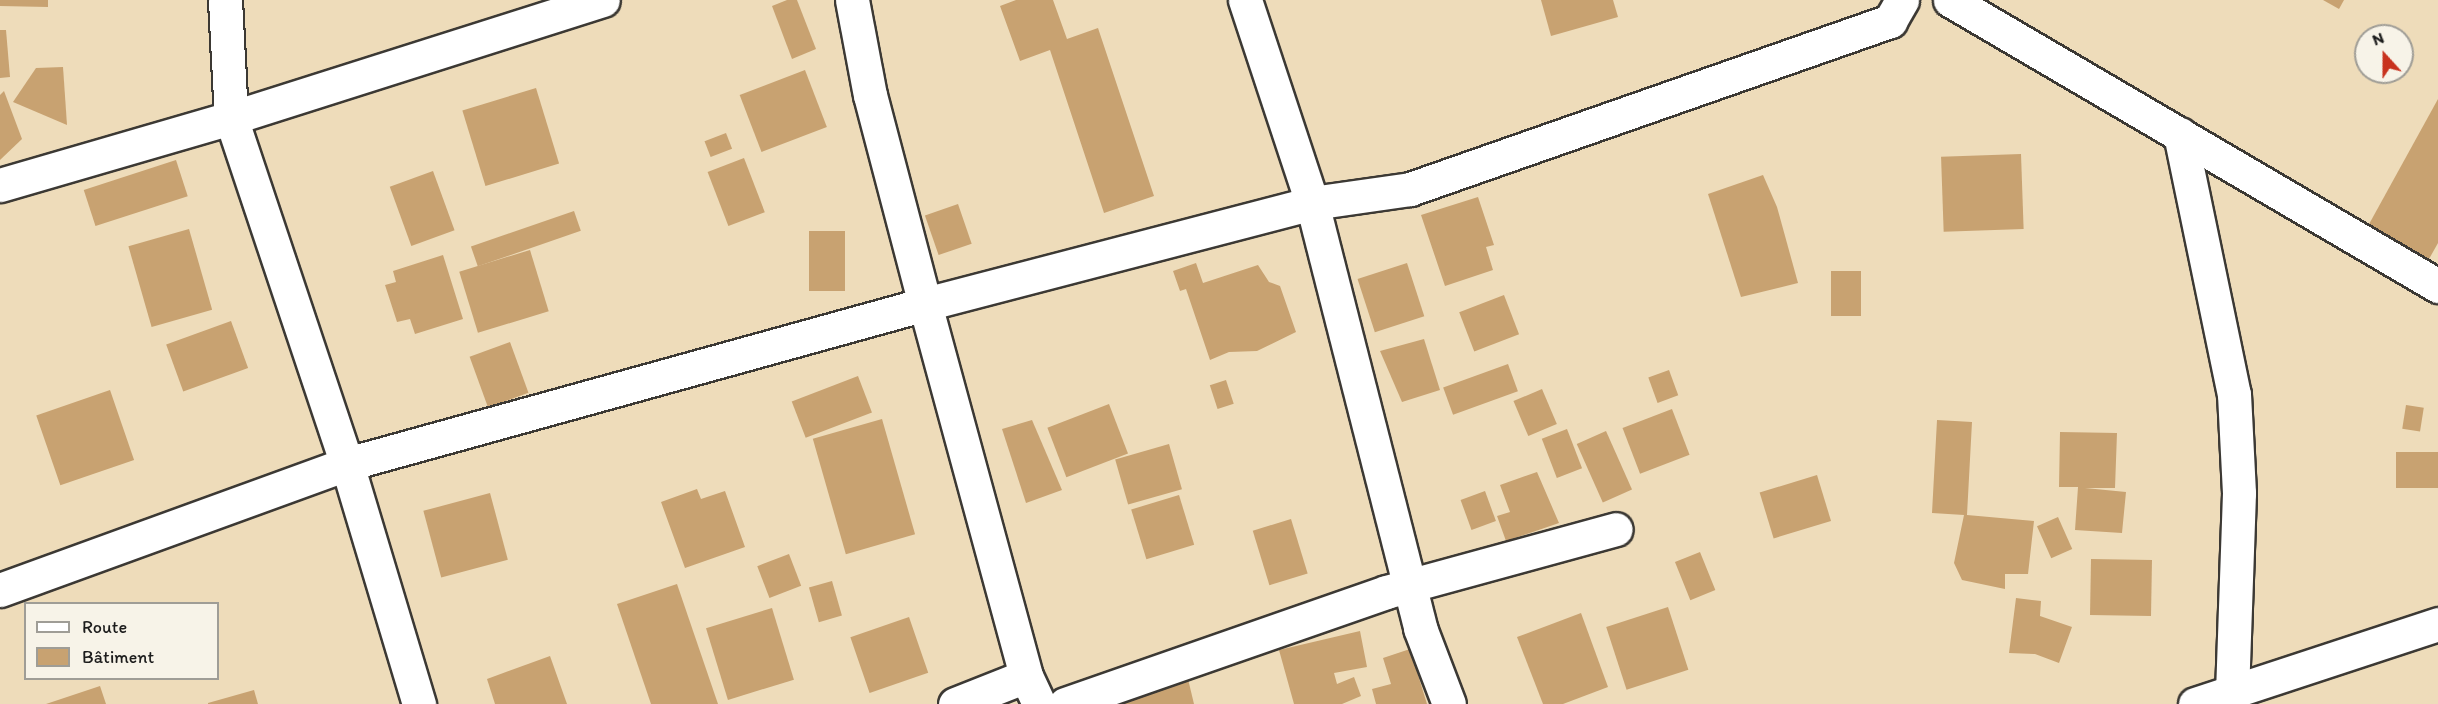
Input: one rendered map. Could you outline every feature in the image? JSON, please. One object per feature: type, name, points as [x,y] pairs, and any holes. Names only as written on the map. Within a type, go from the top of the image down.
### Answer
[{"type":"street","points":[[225,0],[231,118],[347,464],[419,704]]},
{"type":"street","points":[[0,185],[231,118],[603,0]]},
{"type":"street","points":[[852,0],[870,95],[925,304],[1032,690],[955,704]]},
{"type":"street","points":[[1245,0],[1312,203],[1420,628],[1449,704]]},
{"type":"street","points":[[0,590],[347,464],[925,304],[1312,203],[1410,189],[1890,21],[1902,0]]},
{"type":"street","points":[[1950,0],[2438,286]]},
{"type":"street","points":[[2180,135],[2234,394],[2239,493],[2232,692]]},
{"type":"street","points":[[1065,704],[1409,586],[1616,528]]},
{"type":"street","points":[[2195,704],[2438,624]]},
{"type":"building","points":[[0,0],[48,0],[48,7],[0,6]]},
{"type":"building","points":[[787,0],[797,0],[816,49],[792,59],[772,6]]},
{"type":"building","points":[[1016,0],[1053,0],[1067,39],[1098,28],[1154,196],[1104,213],[1050,50],[1020,61],[1000,6]]},
{"type":"building","points":[[1541,0],[1613,0],[1618,17],[1551,36]]},
{"type":"building","points":[[2323,0],[2344,0],[2339,9]]},
{"type":"building","points":[[0,30],[6,30],[10,77],[0,78]]},
{"type":"building","points":[[63,67],[67,125],[13,102],[36,68]]},
{"type":"building","points":[[805,70],[827,127],[762,152],[740,95]]},
{"type":"building","points":[[536,88],[559,164],[485,186],[462,111]]},
{"type":"building","points":[[4,91],[22,139],[0,160],[0,95]]},
{"type":"building","points":[[2438,99],[2438,243],[2429,259],[2368,226]]},
{"type":"building","points":[[726,133],[732,149],[711,157],[705,141]]},
{"type":"building","points":[[2021,154],[2024,229],[1944,232],[1941,157]]},
{"type":"building","points":[[744,158],[765,212],[728,226],[708,172]]},
{"type":"building","points":[[176,160],[188,196],[95,226],[84,190]]},
{"type":"building","points":[[433,171],[455,230],[411,246],[390,187]]},
{"type":"building","points":[[1763,175],[1777,207],[1798,283],[1741,297],[1708,194]]},
{"type":"building","points":[[1478,197],[1494,245],[1486,247],[1493,270],[1445,286],[1421,215]]},
{"type":"building","points":[[958,204],[972,244],[939,255],[925,215]]},
{"type":"building","points":[[574,211],[581,231],[478,266],[471,246]]},
{"type":"building","points":[[189,229],[212,310],[152,327],[128,246]]},
{"type":"building","points":[[809,231],[845,231],[845,291],[809,291]]},
{"type":"building","points":[[530,250],[549,311],[478,333],[459,272]]},
{"type":"building","points":[[443,255],[463,319],[415,334],[410,319],[397,322],[385,285],[396,282],[393,271]]},
{"type":"building","points":[[1196,263],[1203,283],[1258,265],[1269,282],[1280,286],[1296,332],[1257,351],[1229,352],[1210,360],[1186,289],[1180,291],[1173,271]]},
{"type":"building","points":[[1407,263],[1424,316],[1375,332],[1358,279]]},
{"type":"building","points":[[1831,271],[1861,271],[1861,316],[1831,316]]},
{"type":"building","points":[[1504,295],[1519,334],[1474,351],[1459,312]]},
{"type":"building","points":[[231,321],[248,368],[183,392],[166,345]]},
{"type":"building","points":[[1424,339],[1440,390],[1402,402],[1380,351]]},
{"type":"building","points":[[510,342],[528,393],[488,407],[470,357]]},
{"type":"building","points":[[1508,364],[1518,391],[1453,415],[1443,388]]},
{"type":"building","points":[[1669,370],[1678,395],[1658,403],[1648,378]]},
{"type":"building","points":[[858,376],[872,412],[806,438],[792,401]]},
{"type":"building","points":[[1226,380],[1234,404],[1218,409],[1210,385]]},
{"type":"building","points":[[1542,389],[1557,424],[1528,436],[1513,401]]},
{"type":"building","points":[[110,390],[134,460],[60,485],[36,415]]},
{"type":"building","points":[[1109,404],[1128,453],[1066,477],[1047,428]]},
{"type":"building","points":[[2406,405],[2424,408],[2420,432],[2402,429]]},
{"type":"building","points":[[1672,409],[1690,455],[1640,474],[1623,428]]},
{"type":"building","points":[[882,419],[915,534],[846,554],[813,439]]},
{"type":"building","points":[[1032,420],[1062,490],[1026,503],[1002,429]]},
{"type":"building","points":[[1937,420],[1972,422],[1967,515],[2034,521],[2028,574],[2005,574],[2005,589],[1962,580],[1954,563],[1964,515],[1932,513]]},
{"type":"building","points":[[1567,429],[1582,468],[1557,478],[1542,439]]},
{"type":"building","points":[[1606,431],[1632,489],[1603,502],[1577,444]]},
{"type":"building","points":[[2060,432],[2117,433],[2115,488],[2085,488],[2126,492],[2122,533],[2075,530],[2078,487],[2059,487]]},
{"type":"building","points":[[1169,444],[1182,489],[1128,505],[1115,459]]},
{"type":"building","points":[[2396,452],[2438,452],[2438,488],[2396,488]]},
{"type":"building","points":[[1537,472],[1559,523],[1506,541],[1497,516],[1510,512],[1500,485]]},
{"type":"building","points":[[1817,475],[1831,521],[1774,538],[1760,493]]},
{"type":"building","points":[[697,489],[701,499],[725,491],[745,547],[685,568],[661,502]]},
{"type":"building","points":[[1485,491],[1496,521],[1472,530],[1461,500]]},
{"type":"building","points":[[490,493],[508,560],[441,578],[423,511]]},
{"type":"building","points":[[1179,495],[1194,545],[1146,559],[1131,510]]},
{"type":"building","points":[[2058,517],[2072,549],[2051,558],[2037,526]]},
{"type":"building","points":[[1291,519],[1308,574],[1269,585],[1253,531]]},
{"type":"building","points":[[1700,552],[1715,590],[1690,600],[1675,562]]},
{"type":"building","points":[[789,554],[801,586],[769,598],[757,566]]},
{"type":"building","points":[[2091,559],[2152,560],[2151,616],[2090,615]]},
{"type":"building","points":[[832,581],[842,616],[819,622],[809,588]]},
{"type":"building","points":[[677,584],[718,704],[651,704],[617,604]]},
{"type":"building","points":[[2016,598],[2041,601],[2040,616],[2072,627],[2059,663],[2035,654],[2009,653]]},
{"type":"building","points":[[1668,607],[1688,670],[1627,690],[1606,627]]},
{"type":"building","points":[[772,608],[794,680],[728,700],[706,628]]},
{"type":"building","points":[[1581,613],[1608,687],[1563,704],[1543,704],[1517,637]]},
{"type":"building","points":[[909,617],[928,673],[870,693],[850,637]]},
{"type":"building","points":[[1360,631],[1367,667],[1334,673],[1337,684],[1354,677],[1361,696],[1342,704],[1294,704],[1279,650]]},
{"type":"building","points":[[1410,649],[1427,704],[1376,704],[1372,689],[1391,684],[1383,658]]},
{"type":"building","points":[[550,656],[567,704],[495,704],[487,679]]},
{"type":"building","points":[[1188,679],[1194,704],[1118,704],[1117,701]]},
{"type":"building","points":[[100,686],[106,704],[46,704]]},
{"type":"building","points":[[254,690],[258,704],[208,704],[208,703]]}]
